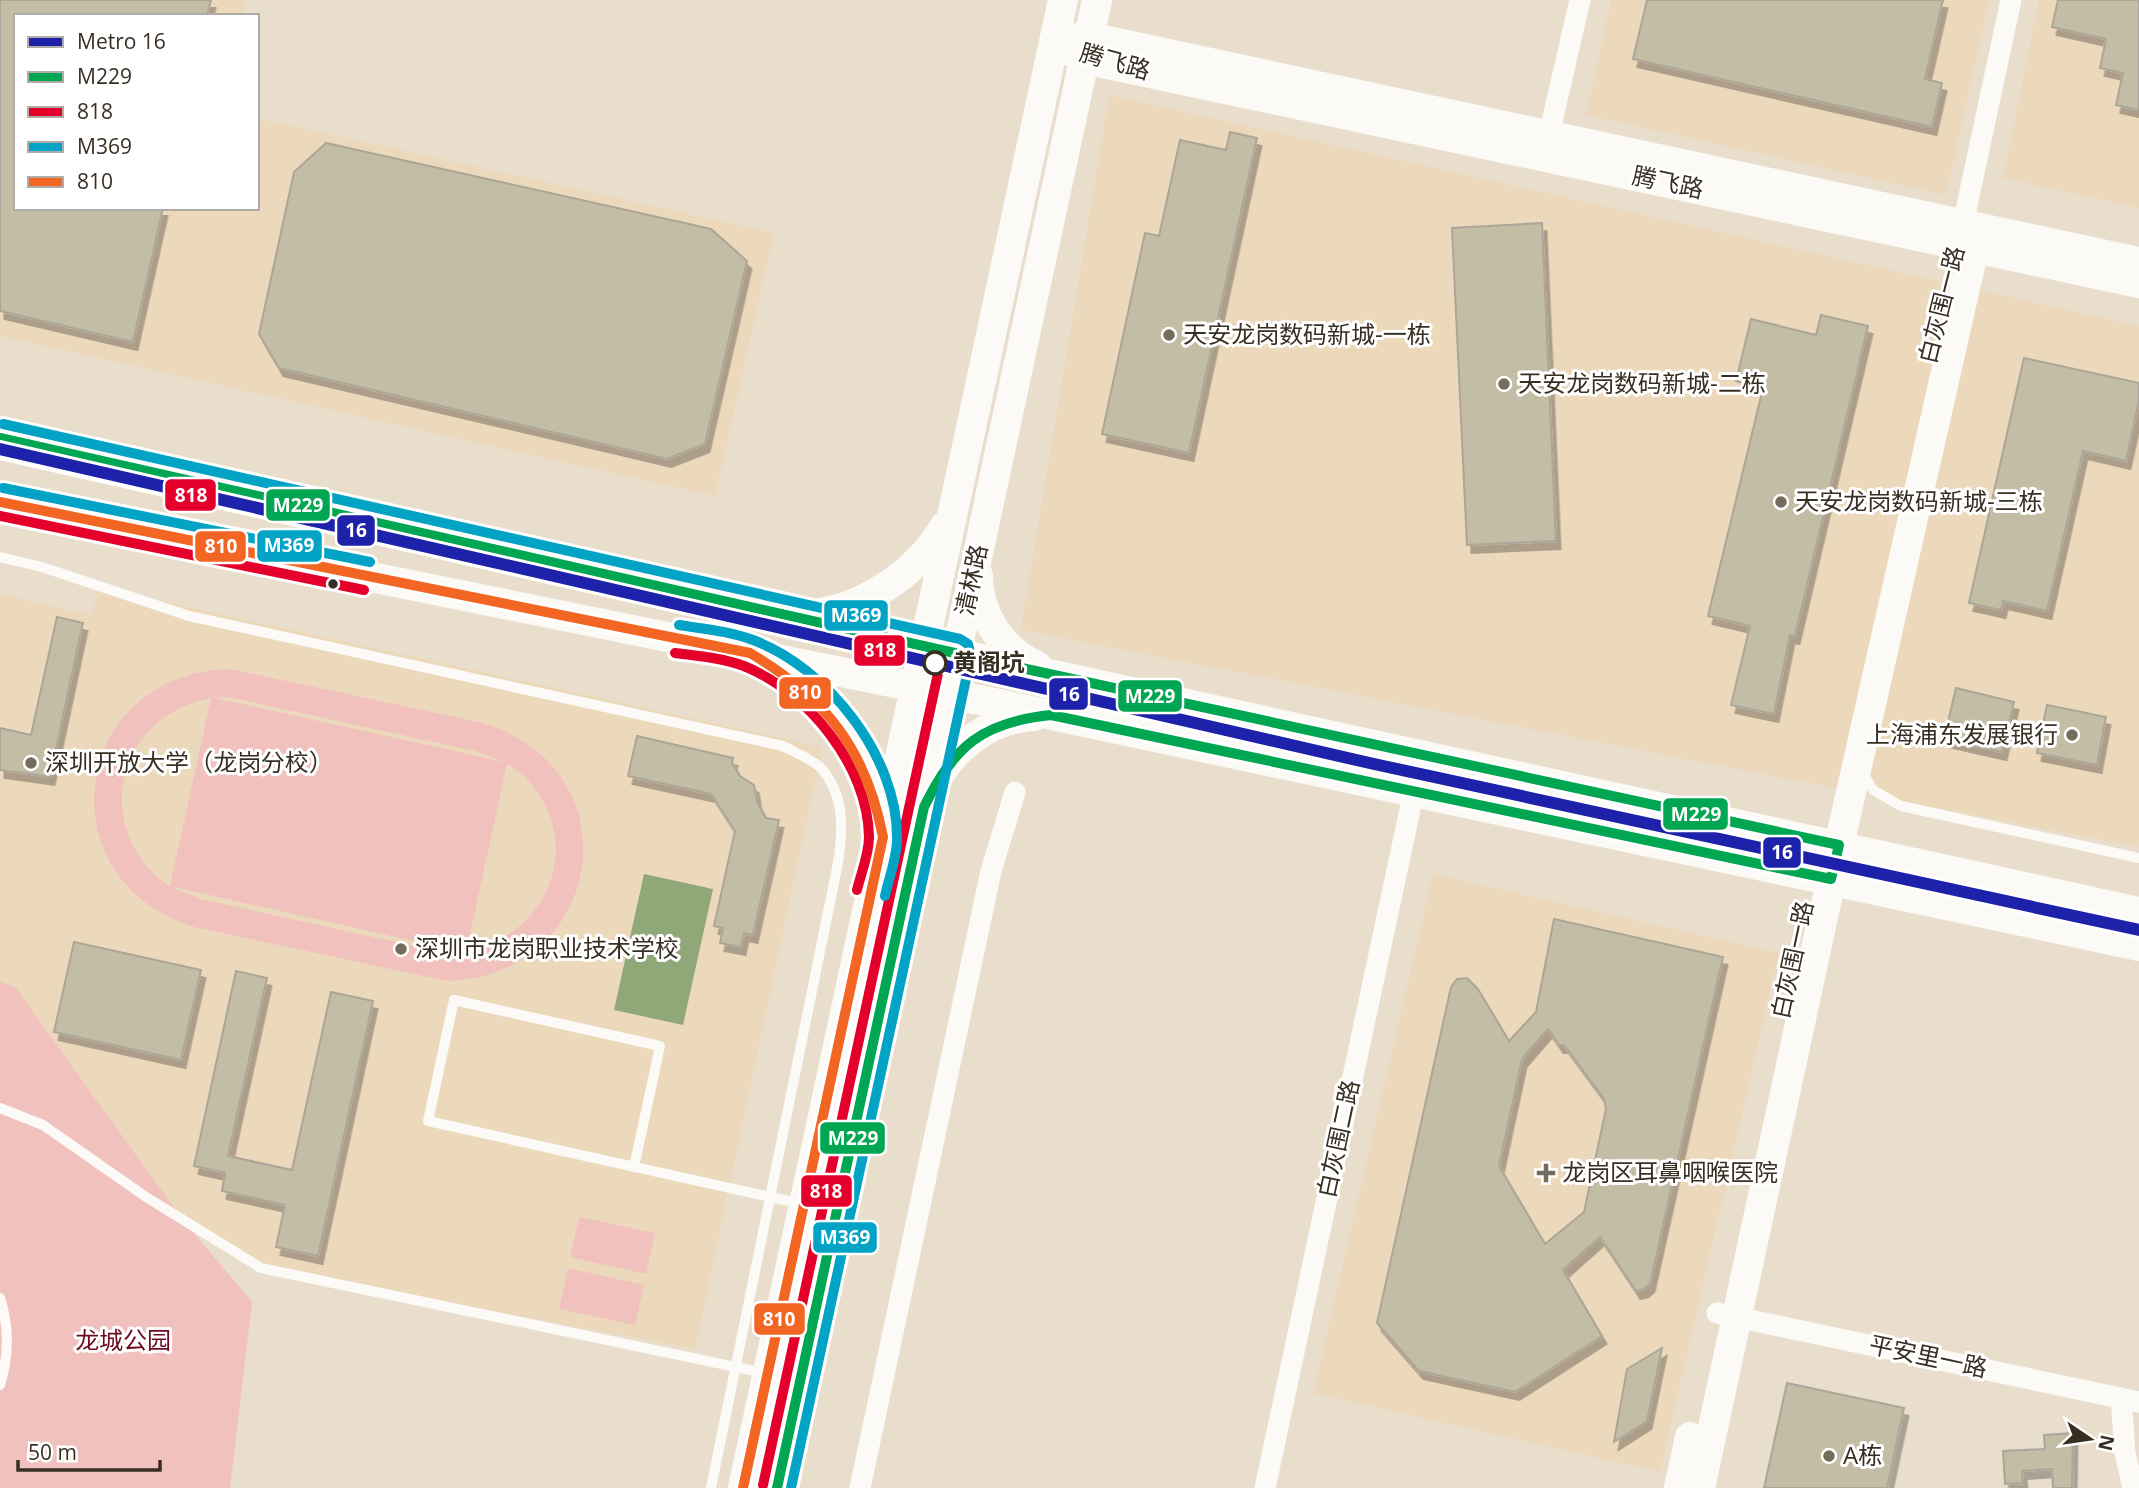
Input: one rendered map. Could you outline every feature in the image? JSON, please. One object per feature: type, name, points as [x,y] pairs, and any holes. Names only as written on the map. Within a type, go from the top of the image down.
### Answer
[{"type":"main road","name":"清林路","points":[[744,1488],[1063,0]]},
{"type":"main road","name":"清林路","points":[[777,1488],[1097,0]]},
{"type":"main road","name":"腾飞路","points":[[1054,40],[1964,239],[2139,283]]},
{"type":"main road","name":"腾飞路","points":[[1964,239],[2139,262]]},
{"type":"main road","name":"白灰围一路","points":[[1829,843],[1858,758],[1964,239]]},
{"type":"main road","name":"白灰围一路","points":[[1679,1488],[1727,1315],[1964,239]]},
{"type":"main road","points":[[0,439],[1059,676],[2139,912]]},
{"type":"main road","points":[[0,502],[948,693],[2139,946]]},
{"type":"main road","points":[[785,615],[839,608],[890,583],[929,549],[954,506]]},
{"type":"main road","points":[[979,548],[978,580],[982,606],[993,629],[1011,650],[1031,664],[1059,676]]},
{"type":"main road","points":[[750,653],[805,688],[842,730],[868,778],[879,807],[883,837]]},
{"type":"main road","points":[[923,807],[937,778],[956,753],[975,735],[998,724],[1025,716],[1051,715]]},
{"type":"main road","points":[[849,996],[881,1003]]},
{"type":"main road","name":"白灰围一路","points":[[1700,1488],[1727,1315]]},
{"type":"street","points":[[1547,146],[1580,0]]},
{"type":"street","points":[[1964,239],[2011,0]]},
{"type":"street","name":"白灰围二路","points":[[1265,1488],[1414,791]]},
{"type":"street","points":[[860,1488],[991,871],[1015,792]]},
{"type":"street","name":"平安里一路","points":[[1727,1315],[2130,1400]]},
{"type":"street","points":[[2130,1400],[2125,1453],[2133,1488]]},
{"type":"lane","points":[[0,557],[189,616],[783,746],[820,767],[838,794],[842,833],[711,1488]]},
{"type":"lane","points":[[1858,758],[1864,777],[1873,790],[1901,806],[2139,858]]},
{"type":"lane","points":[[634,1167],[660,1046],[454,1000],[428,1121],[634,1167],[804,1204]]},
{"type":"lane","points":[[0,1108],[43,1125],[146,1197],[261,1268],[768,1373]]},
{"type":"lane","points":[[0,1297],[6,1317],[6,1353],[0,1385]]},
{"type":"shaded area","points":[[0,0],[246,0],[243,14],[14,14],[14,210],[259,210],[259,118],[774,233],[715,496],[0,336]]},
{"type":"shaded area","points":[[1611,0],[1989,0],[1946,195],[1586,115]]},
{"type":"shaded area","points":[[2039,0],[2139,0],[2139,208],[2003,178]]},
{"type":"shaded area","points":[[1109,95],[2139,326],[2139,847],[1021,630]]},
{"type":"shaded area","name":"深圳市龙岗职业技术学校","points":[[98,587],[822,747],[695,1349],[261,1268],[182,1219],[15,987],[0,982],[0,594],[91,615]]},
{"type":"shaded area","points":[[644,874],[713,889],[683,1025],[614,1010]]},
{"type":"shaded area","name":"龙岗区耳鼻咽喉医院","points":[[1433,874],[1779,953],[1660,1472],[1313,1393]]},
{"type":"green space","points":[[230,669],[483,723],[532,747],[564,782],[581,824],[582,867],[569,909],[541,945],[500,970],[447,981],[194,927],[145,903],[113,867],[97,826],[95,782],[109,740],[136,704],[177,679]],"holes":[[[228,697],[476,751],[504,762],[215,698]],[[211,698],[169,886],[144,862],[129,835],[122,806],[124,778],[134,751],[152,727],[178,709]],[[507,764],[529,782],[546,806],[554,830],[556,854],[552,877],[529,917],[511,933],[490,945],[466,952]],[[173,888],[462,952],[432,950],[201,899]]]},
{"type":"green space","name":"龙城公园","points":[[0,982],[15,987],[182,1219],[252,1302],[230,1488],[0,1488]]},
{"type":"green space","points":[[579,1217],[655,1233],[646,1274],[570,1257]]},
{"type":"green space","points":[[568,1268],[644,1285],[635,1325],[559,1309]]},
{"type":"building","points":[[0,0],[211,0],[208,14],[14,14],[14,210],[163,210],[133,342],[0,311]]},
{"type":"building","points":[[1647,0],[1943,0],[1925,79],[1942,83],[1932,127],[1633,59]]},
{"type":"building","points":[[2058,0],[2139,0],[2139,110],[2116,105],[2123,73],[2100,68],[2106,39],[2052,27]]},
{"type":"building","name":"天安龙岗数码新城-一栋","points":[[1230,132],[1257,138],[1189,453],[1102,434],[1145,233],[1159,236],[1180,140],[1226,150]]},
{"type":"building","points":[[326,143],[711,229],[747,261],[705,444],[667,459],[279,368],[259,334],[294,172]]},
{"type":"building","name":"天安龙岗数码新城-二栋","points":[[1542,223],[1556,541],[1467,545],[1452,228]]},
{"type":"building","name":"天安龙岗数码新城-三栋","points":[[1821,315],[1868,326],[1795,636],[1790,635],[1774,714],[1731,705],[1750,626],[1708,616],[1763,388],[1736,381],[1751,319],[1816,335]]},
{"type":"building","points":[[2024,358],[2139,383],[2139,401],[2126,461],[2083,451],[2047,611],[2003,601],[2001,610],[1969,603]]},
{"type":"building","points":[[57,617],[83,623],[50,777],[0,770],[0,728],[31,735]]},
{"type":"building","points":[[1956,688],[2014,702],[2002,752],[1944,739]]},
{"type":"building","name":"上海浦东发展银行","points":[[2047,705],[2106,717],[2097,765],[2037,753]]},
{"type":"building","points":[[637,736],[733,758],[732,763],[740,776],[754,785],[757,802],[766,818],[779,820],[753,935],[744,933],[741,947],[720,943],[723,928],[714,926],[735,831],[711,794],[628,776]]},
{"type":"building","points":[[1554,919],[1723,957],[1650,1284],[1636,1291],[1600,1237],[1563,1270],[1602,1336],[1515,1392],[1419,1371],[1377,1323],[1451,987],[1457,979],[1467,978],[1478,989],[1509,1041],[1536,1012]],"holes":[[[1548,1029],[1559,1045],[1564,1045],[1604,1099],[1606,1109],[1584,1212],[1545,1244],[1499,1166],[1522,1059]]]},
{"type":"building","points":[[74,942],[201,970],[181,1060],[54,1032]]},
{"type":"building","points":[[236,971],[267,978],[228,1156],[292,1170],[331,992],[373,1001],[318,1256],[276,1247],[285,1205],[222,1191],[225,1173],[194,1166]]},
{"type":"building","points":[[1662,1348],[1647,1421],[1614,1442],[1627,1369]]},
{"type":"building","name":"A栋","points":[[1787,1383],[1904,1408],[1887,1488],[1764,1488]]},
{"type":"building","points":[[2073,1433],[2072,1488],[2053,1488],[2052,1469],[2022,1471],[2023,1483],[2005,1484],[2003,1451],[2045,1449],[2044,1435]]},
{"type":"metro line","name":"16","points":[[0,449],[1374,764],[2139,930]]},
{"type":"transit line","name":"M369","points":[[3,424],[960,639],[968,644],[971,656],[791,1488]]},
{"type":"transit line","name":"M229","points":[[0,438],[1017,667],[1839,845],[1831,879],[1051,715],[1027,718],[988,731],[959,753],[935,786],[924,807],[777,1488]]},
{"type":"transit line","name":"818","points":[[0,452],[940,664],[763,1485]]},
{"type":"transit line","name":"M369","points":[[3,488],[370,562]]},
{"type":"transit line","name":"810","points":[[0,502],[750,653],[800,688],[839,729],[866,777],[883,837],[743,1488]]},
{"type":"transit line","name":"818","points":[[0,516],[364,590]]},
{"type":"transit line","name":"M369","points":[[679,625],[744,637],[781,653],[807,671],[832,694],[853,719],[872,747],[894,808],[897,846],[885,896]]},
{"type":"transit line","name":"818","points":[[675,653],[736,663],[768,678],[811,713],[830,735],[846,759],[866,810],[869,844],[857,890]]},
{"type":"place","name":"天安龙岗数码新城-一栋","points":[[1169,335]]},
{"type":"place","name":"天安龙岗数码新城-二栋","points":[[1504,384]]},
{"type":"place","name":"天安龙岗数码新城-三栋","points":[[1781,502]]},
{"type":"place","name":"黄阁坑","points":[[935,663]]},
{"type":"place","name":"上海浦东发展银行","points":[[2072,735]]},
{"type":"place","name":"深圳开放大学（龙岗分校）","points":[[31,763]]},
{"type":"place","name":"深圳市龙岗职业技术学校","points":[[401,949]]},
{"type":"place","name":"龙岗区耳鼻咽喉医院","points":[[1546,1173]]},
{"type":"place","name":"A栋","points":[[1829,1456]]}]
